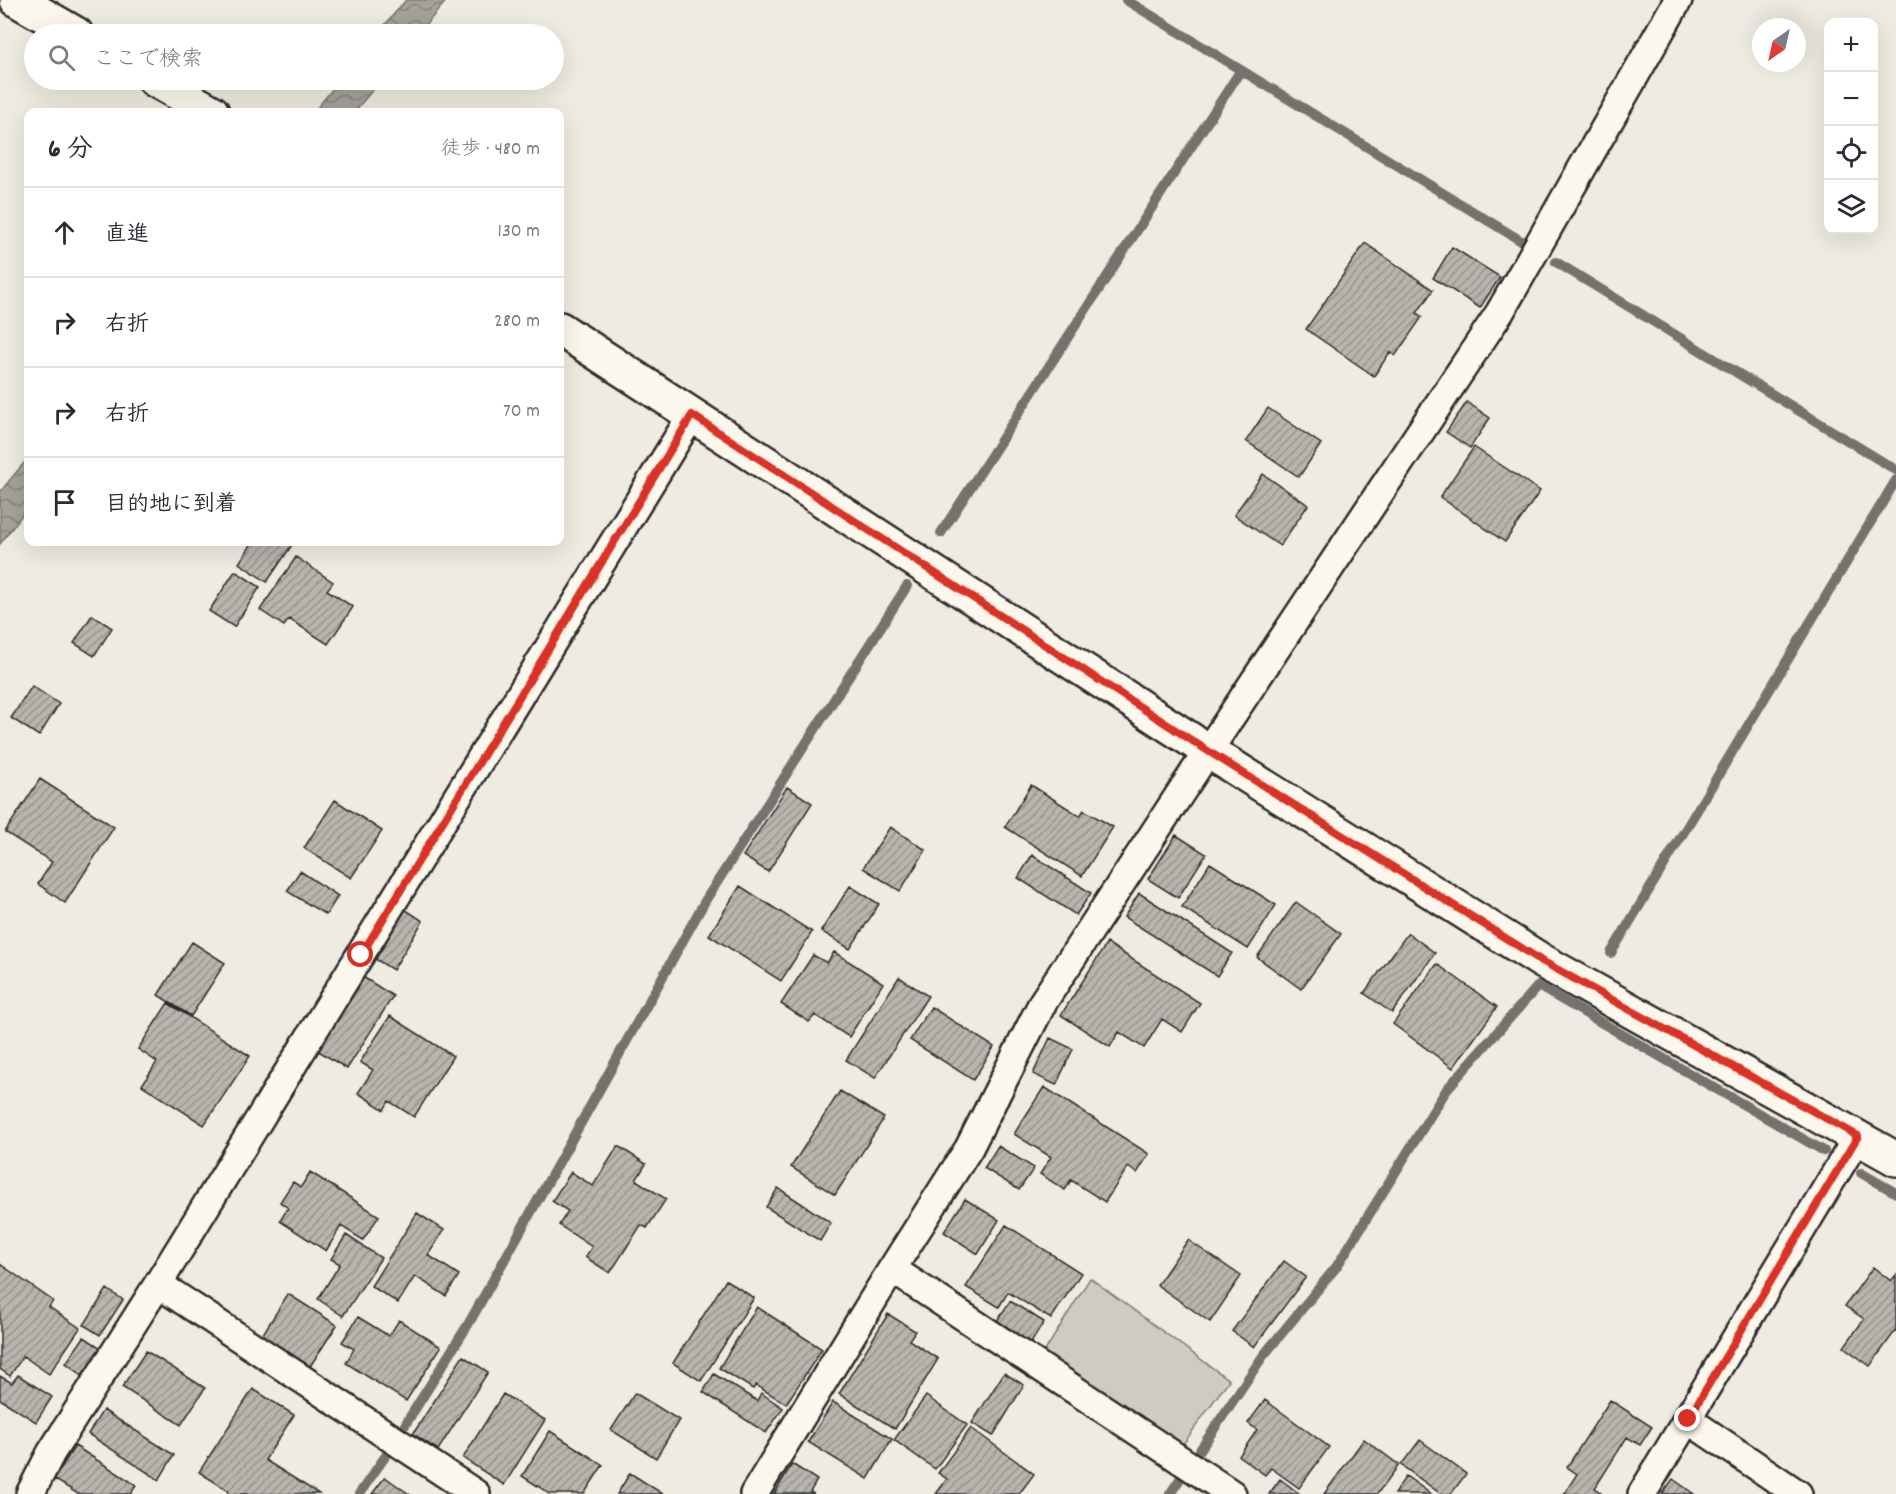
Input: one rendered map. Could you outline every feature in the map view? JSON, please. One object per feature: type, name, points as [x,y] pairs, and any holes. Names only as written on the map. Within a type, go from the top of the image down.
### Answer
[{"type":"street","points":[[16,0],[58,24]]},
{"type":"street","points":[[754,1494],[969,1148],[1043,1002],[1500,312],[1678,0]]},
{"type":"street","points":[[173,90],[205,108]]},
{"type":"street","points":[[564,331],[1208,751],[1542,961],[1896,1159]]},
{"type":"street","points":[[30,1494],[51,1453],[158,1284],[692,415]]},
{"type":"street","points":[[1642,1494],[1858,1136]]},
{"type":"street","points":[[892,1269],[1232,1494]]},
{"type":"street","points":[[158,1284],[476,1494]]},
{"type":"street","points":[[1688,1419],[1798,1494]]},
{"type":"shaded area","points":[[1090,1278],[1229,1380],[1181,1447],[1043,1354]]},
{"type":"water","points":[[406,0],[447,0],[427,24],[386,24]]},
{"type":"water","points":[[332,90],[373,90],[357,108],[317,108]]},
{"type":"water","points":[[24,463],[24,512],[0,544],[0,492]]},
{"type":"building","points":[[1365,243],[1433,290],[1417,313],[1422,317],[1395,356],[1390,352],[1374,376],[1306,329]]},
{"type":"building","points":[[1452,247],[1500,277],[1480,308],[1433,278]]},
{"type":"building","points":[[1467,402],[1490,418],[1470,448],[1446,432]]},
{"type":"building","points":[[1268,408],[1321,444],[1299,477],[1246,441]]},
{"type":"building","points":[[1474,447],[1540,491],[1505,542],[1440,497]]},
{"type":"building","points":[[1263,474],[1308,505],[1280,546],[1234,515]]},
{"type":"building","points":[[250,546],[291,546],[267,582],[239,563]]},
{"type":"building","points":[[296,557],[333,582],[327,590],[353,607],[328,644],[289,619],[284,626],[260,610]]},
{"type":"building","points":[[235,571],[260,587],[234,627],[209,611]]},
{"type":"building","points":[[92,615],[112,628],[94,656],[74,643]]},
{"type":"building","points":[[32,686],[59,704],[39,736],[11,718]]},
{"type":"building","points":[[40,779],[114,827],[65,903],[38,884],[52,862],[5,832]]},
{"type":"building","points":[[1031,785],[1080,816],[1084,810],[1113,827],[1082,876],[1005,827]]},
{"type":"building","points":[[787,787],[812,803],[768,872],[743,856]]},
{"type":"building","points":[[335,800],[382,831],[351,878],[304,848]]},
{"type":"building","points":[[890,827],[926,850],[900,891],[863,868]]},
{"type":"building","points":[[1176,835],[1206,854],[1178,898],[1148,879]]},
{"type":"building","points":[[1032,855],[1091,893],[1076,915],[1018,878]]},
{"type":"building","points":[[1210,863],[1276,905],[1248,949],[1182,907]]},
{"type":"building","points":[[300,871],[338,896],[326,915],[287,891]]},
{"type":"building","points":[[740,886],[812,932],[781,981],[709,935]]},
{"type":"building","points":[[850,886],[879,904],[850,949],[821,931]]},
{"type":"building","points":[[1139,893],[1232,953],[1217,976],[1124,917]]},
{"type":"building","points":[[1296,902],[1341,934],[1301,989],[1257,957]]},
{"type":"building","points":[[403,908],[423,921],[393,970],[372,957]]},
{"type":"building","points":[[1408,933],[1435,953],[1392,1013],[1364,993]]},
{"type":"building","points":[[192,942],[225,963],[191,1016],[158,995]]},
{"type":"building","points":[[1107,943],[1200,1003],[1182,1032],[1162,1019],[1144,1048],[1119,1032],[1110,1047],[1061,1015]]},
{"type":"building","points":[[834,952],[883,983],[849,1037],[815,1015],[809,1022],[781,1004],[813,955],[827,963]]},
{"type":"building","points":[[1437,964],[1497,1007],[1453,1068],[1393,1024]]},
{"type":"building","points":[[363,977],[393,996],[347,1069],[317,1050]]},
{"type":"building","points":[[899,977],[928,996],[875,1078],[846,1060]]},
{"type":"building","points":[[168,1003],[250,1056],[204,1125],[142,1085],[157,1062],[138,1049]]},
{"type":"building","points":[[931,1007],[994,1047],[973,1080],[910,1040]]},
{"type":"building","points":[[390,1016],[453,1056],[414,1117],[389,1101],[384,1110],[358,1093],[373,1070],[360,1062]]},
{"type":"building","points":[[1050,1038],[1073,1049],[1056,1085],[1033,1074]]},
{"type":"building","points":[[1044,1087],[1149,1154],[1137,1173],[1128,1167],[1105,1202],[1071,1180],[1065,1190],[1040,1174],[1051,1157],[1014,1134]]},
{"type":"building","points":[[840,1091],[884,1118],[835,1195],[791,1167]]},
{"type":"building","points":[[618,1146],[646,1164],[636,1180],[666,1199],[647,1228],[641,1225],[610,1273],[585,1257],[592,1247],[559,1225],[568,1211],[552,1201],[571,1172],[593,1186]]},
{"type":"building","points":[[998,1146],[1034,1168],[1019,1190],[984,1168]]},
{"type":"building","points":[[310,1172],[379,1216],[363,1240],[341,1226],[326,1251],[280,1221],[288,1208],[280,1202],[293,1182],[301,1187]]},
{"type":"building","points":[[778,1188],[831,1223],[820,1241],[766,1207]]},
{"type":"building","points":[[965,1199],[999,1220],[978,1254],[944,1232]]},
{"type":"building","points":[[417,1213],[444,1230],[428,1255],[459,1275],[446,1296],[415,1276],[398,1303],[371,1286]]},
{"type":"building","points":[[1006,1225],[1081,1273],[1051,1319],[1008,1292],[999,1307],[966,1287]]},
{"type":"building","points":[[346,1235],[381,1258],[343,1316],[318,1299],[340,1264],[331,1259]]},
{"type":"building","points":[[1188,1240],[1241,1276],[1210,1322],[1157,1285]]},
{"type":"building","points":[[1284,1261],[1306,1277],[1254,1347],[1232,1331]]},
{"type":"building","points":[[0,1264],[53,1301],[49,1307],[80,1328],[49,1374],[23,1356],[10,1376],[0,1369]]},
{"type":"building","points":[[1873,1267],[1891,1281],[1896,1275],[1896,1330],[1870,1366],[1844,1347],[1864,1319],[1845,1306]]},
{"type":"building","points":[[726,1280],[754,1298],[701,1381],[673,1363]]},
{"type":"building","points":[[107,1289],[123,1300],[100,1335],[84,1325]]},
{"type":"building","points":[[288,1294],[337,1325],[309,1368],[261,1337]]},
{"type":"building","points":[[1010,1301],[1044,1322],[1031,1343],[997,1321]]},
{"type":"building","points":[[757,1307],[822,1349],[786,1404],[756,1385],[753,1389],[719,1368]]},
{"type":"building","points":[[888,1314],[915,1331],[909,1340],[938,1359],[895,1429],[839,1394]]},
{"type":"building","points":[[358,1317],[389,1336],[399,1320],[441,1347],[406,1401],[346,1363],[354,1349],[342,1342]]},
{"type":"building","points":[[84,1337],[101,1348],[82,1375],[66,1363]]},
{"type":"building","points":[[146,1351],[205,1388],[181,1425],[122,1387]]},
{"type":"building","points":[[463,1356],[488,1372],[438,1450],[413,1434]]},
{"type":"building","points":[[1004,1373],[1024,1385],[993,1436],[972,1423]]},
{"type":"building","points":[[714,1374],[757,1401],[761,1393],[783,1408],[766,1433],[703,1392]]},
{"type":"building","points":[[18,1375],[52,1397],[36,1422],[0,1399],[0,1376],[12,1383]]},
{"type":"building","points":[[253,1389],[294,1415],[265,1460],[319,1494],[227,1494],[229,1491],[199,1472]]},
{"type":"building","points":[[635,1393],[679,1420],[656,1458],[611,1430]]},
{"type":"building","points":[[503,1394],[545,1420],[504,1485],[463,1458]]},
{"type":"building","points":[[926,1396],[967,1425],[935,1469],[894,1440]]},
{"type":"building","points":[[1265,1400],[1329,1447],[1299,1488],[1271,1468],[1265,1475],[1239,1456],[1257,1430],[1248,1423]]},
{"type":"building","points":[[1610,1400],[1652,1427],[1640,1445],[1627,1437],[1595,1488],[1602,1494],[1564,1494],[1577,1474],[1567,1467]]},
{"type":"building","points":[[833,1402],[892,1439],[868,1479],[808,1442]]},
{"type":"building","points":[[103,1410],[174,1455],[159,1480],[88,1434]]},
{"type":"building","points":[[971,1428],[1034,1474],[1019,1494],[936,1494],[947,1479],[938,1473]]},
{"type":"building","points":[[550,1431],[603,1465],[584,1494],[550,1494],[522,1476]]},
{"type":"building","points":[[1364,1439],[1399,1465],[1377,1494],[1324,1494]]},
{"type":"building","points":[[1420,1440],[1466,1474],[1451,1494],[1441,1494],[1401,1465]]},
{"type":"building","points":[[75,1446],[136,1485],[131,1494],[78,1494],[54,1479]]},
{"type":"building","points":[[792,1464],[817,1480],[810,1492],[814,1494],[774,1494]]},
{"type":"building","points":[[630,1473],[663,1494],[617,1494]]},
{"type":"building","points":[[1406,1476],[1431,1494],[1394,1494]]},
{"type":"building","points":[[385,1477],[409,1494],[372,1494]]},
{"type":"building","points":[[1280,1479],[1300,1494],[1269,1494]]},
{"type":"building","points":[[1673,1479],[1694,1494],[1662,1494]]},
{"type":"waterway","points":[[1126,0],[1523,242]]},
{"type":"waterway","points":[[941,533],[1241,70]]},
{"type":"waterway","points":[[1556,262],[1896,470]]},
{"type":"waterway","points":[[1611,953],[1896,480]]},
{"type":"waterway","points":[[405,1425],[469,1323],[705,901],[907,586]]},
{"type":"waterway","points":[[1200,1450],[1263,1356],[1337,1266],[1447,1089],[1538,986],[1824,1151]]},
{"type":"waterway","points":[[1861,1173],[1896,1193]]},
{"type":"waterway","points":[[359,1494],[387,1454]]},
{"type":"waterway","points":[[1170,1494],[1180,1479]]},
{"type":"route","points":[[361,955],[692,415],[1208,751],[1542,961],[1858,1136],[1688,1419]]}]
